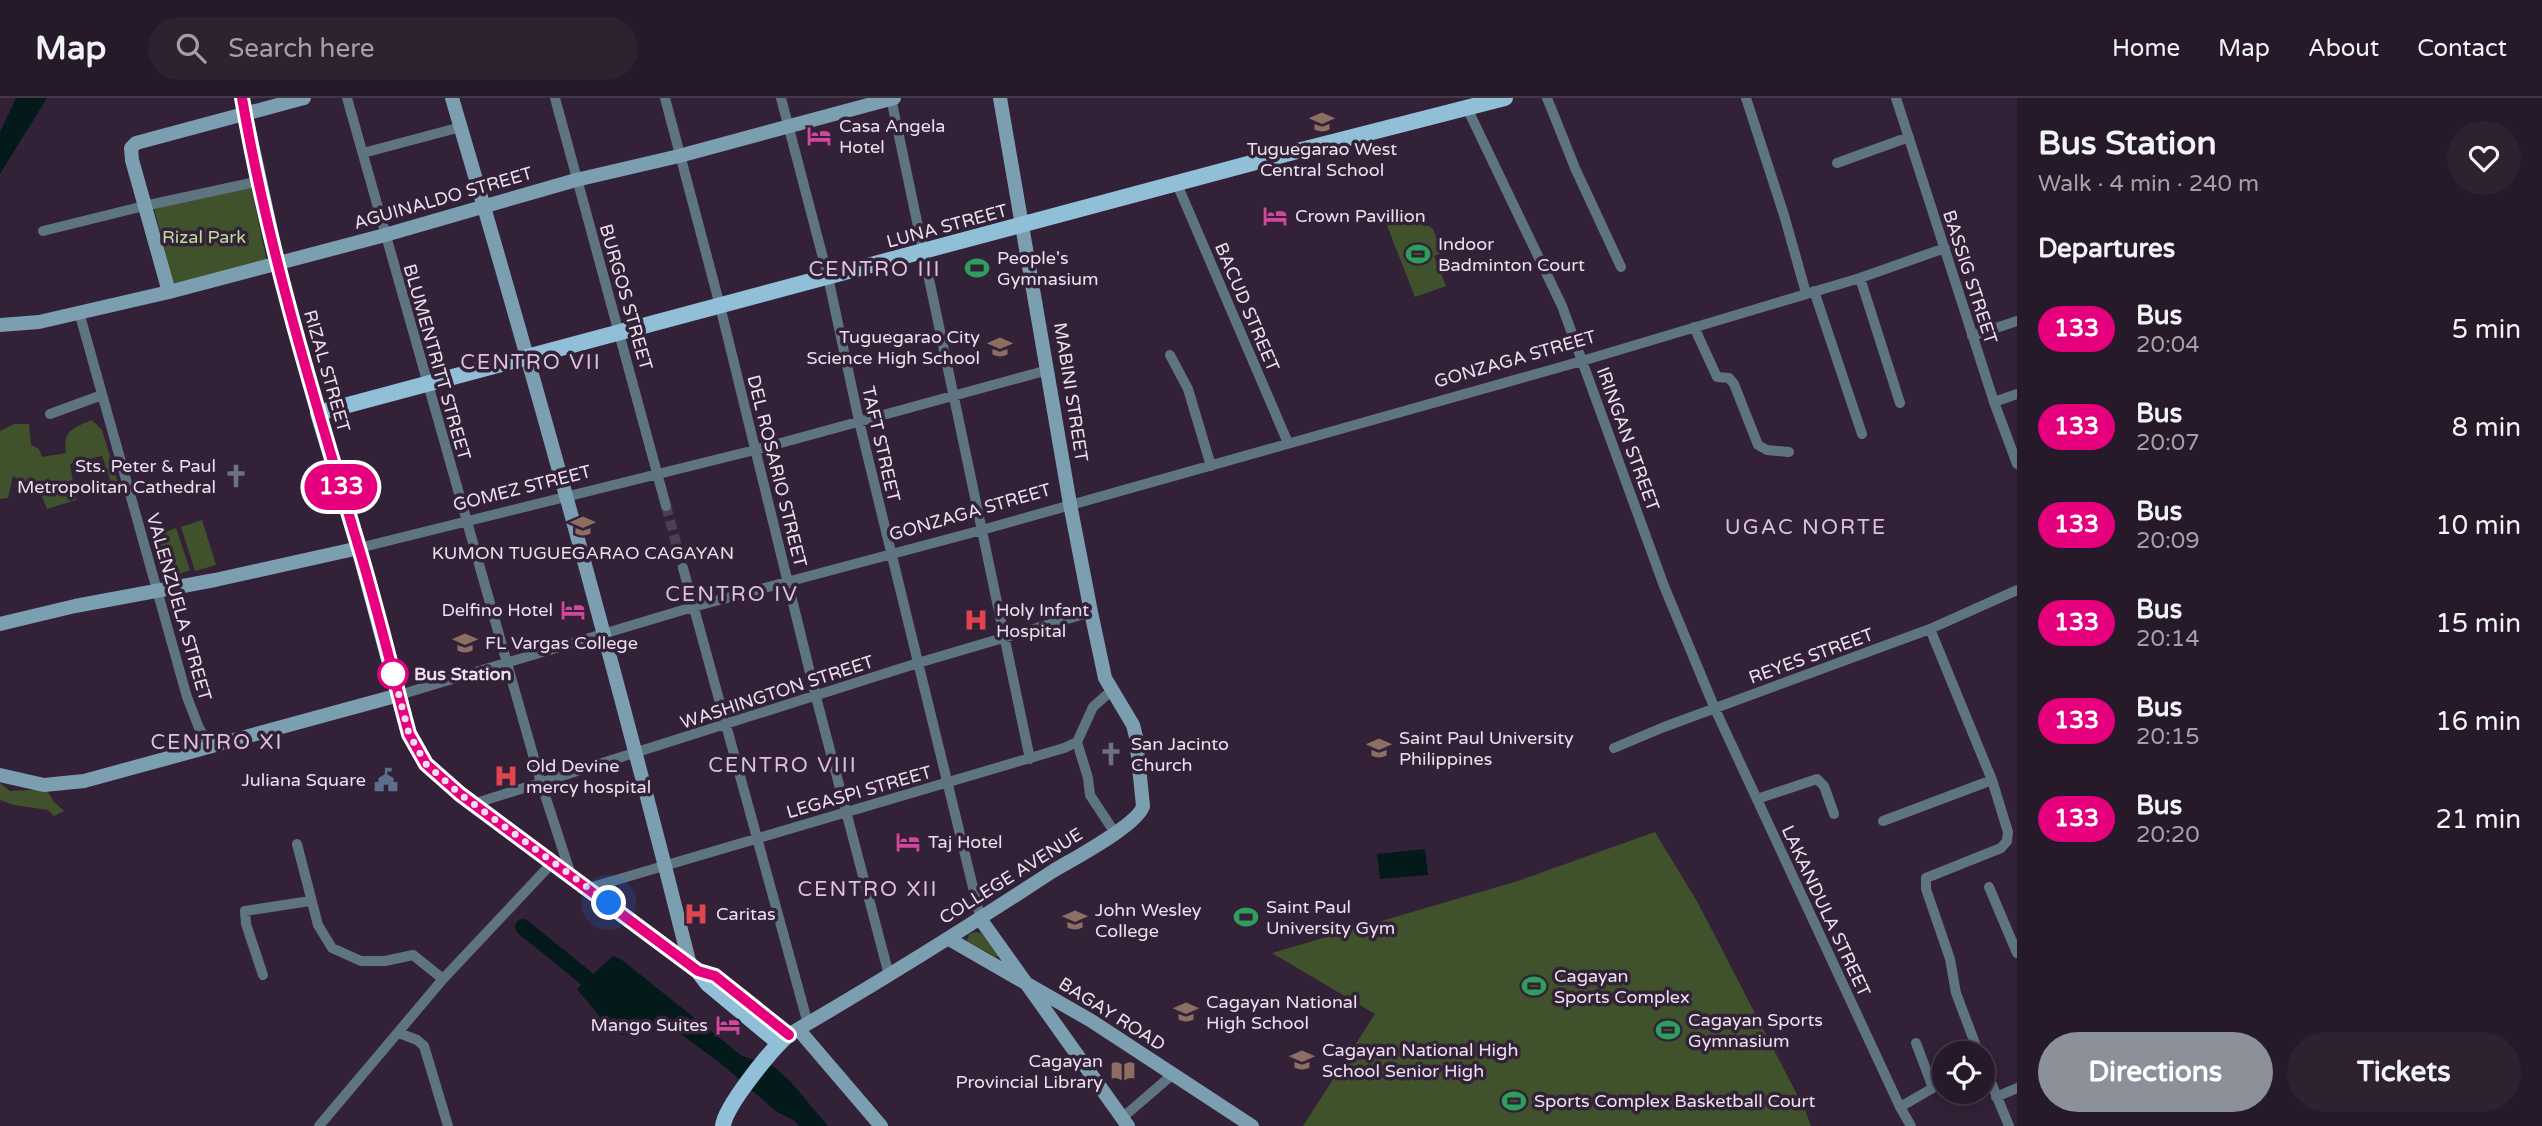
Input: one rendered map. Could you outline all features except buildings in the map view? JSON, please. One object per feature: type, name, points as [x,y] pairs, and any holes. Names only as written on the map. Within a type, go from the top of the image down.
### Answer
[{"type":"main road","name":"LUNA STREET","points":[[318,413],[1505,98]]},
{"type":"main road","name":"RIZAL STREET","points":[[318,413],[359,548],[409,734],[420,757],[473,804],[694,968],[715,976],[789,1037]]},
{"type":"main road","points":[[723,1126],[723,1118],[789,1037]]},
{"type":"main road","points":[[732,1126],[735,1102]]},
{"type":"street","name":"RIZAL STREET","points":[[242,98],[278,263],[318,413]]},
{"type":"street","points":[[169,292],[130,155],[131,148],[136,143],[304,98]]},
{"type":"street","name":"BLUMENTRITT STREET","points":[[347,98],[506,662],[571,875]]},
{"type":"street","points":[[452,98],[528,357],[694,968]]},
{"type":"street","name":"BURGOS STREET","points":[[555,98],[666,506]]},
{"type":"street","name":"DEL ROSARIO STREET","points":[[665,98],[720,306],[845,812],[889,975]]},
{"type":"street","name":"TAFT STREET","points":[[781,98],[828,277],[859,421],[981,920]]},
{"type":"street","points":[[892,98],[1030,758]]},
{"type":"street","name":"AGUINALDO STREET","points":[[0,325],[39,322],[169,292],[484,208],[576,180],[679,156],[892,98]]},
{"type":"street","name":"MABINI STREET","points":[[1000,98],[1070,504],[1105,678],[1111,691]]},
{"type":"street","points":[[1547,98],[1575,168],[1621,268]]},
{"type":"street","points":[[1746,98],[1810,292],[1862,434]]},
{"type":"street","name":"BASSIG STREET","points":[[1896,98],[1972,336],[2017,464]]},
{"type":"street","name":"IRINGAN STREET","points":[[1467,108],[1562,306],[1664,586],[1715,709]]},
{"type":"street","points":[[363,153],[461,127]]},
{"type":"street","points":[[1837,163],[1909,137]]},
{"type":"street","points":[[43,231],[260,181]]},
{"type":"street","name":"BACUD STREET","points":[[1177,184],[1288,443]]},
{"type":"street","name":"GONZAGA STREET","points":[[0,775],[44,785],[84,781],[399,695],[693,607],[982,530],[1582,361],[1860,278],[1945,248]]},
{"type":"street","points":[[1860,278],[1900,403]]},
{"type":"street","name":"VALENZUELA STREET","points":[[79,312],[193,713],[210,745]]},
{"type":"street","points":[[1972,336],[2017,321]]},
{"type":"street","points":[[1694,327],[1717,377],[1729,377],[1734,384],[1758,445],[1767,450],[1789,452]]},
{"type":"street","points":[[1170,355],[1184,380],[1211,466]]},
{"type":"street","name":"GOMEZ STREET","points":[[0,624],[359,548],[755,450],[1048,370]]},
{"type":"street","points":[[1994,402],[2017,394]]},
{"type":"street","points":[[50,414],[102,395]]},
{"type":"street","points":[[683,568],[758,838],[789,1037],[881,1126]]},
{"type":"street","name":"REYES STREET","points":[[1614,748],[1930,629],[2017,590]]},
{"type":"street","name":"WASHINGTON STREET","points":[[473,804],[918,663],[1091,612]]},
{"type":"street","points":[[1930,629],[1992,780],[2008,832],[2007,841],[2001,848],[1929,876],[1925,883],[1950,958],[1956,993],[1974,1041]]},
{"type":"street","points":[[1111,691],[1093,707],[1077,742],[1088,778],[1090,796],[1115,833]]},
{"type":"street","name":"COLLEGE AVENUE","points":[[789,1037],[981,920],[1115,833],[1141,812],[1143,806],[1136,737],[1133,725],[1111,691]]},
{"type":"street","name":"LAKANDULA STREET","points":[[1715,709],[1911,1126]]},
{"type":"street","name":"LEGASPI STREET","points":[[589,888],[948,783],[1077,742]]},
{"type":"street","points":[[1757,799],[1817,779],[1824,786],[1834,814]]},
{"type":"street","points":[[1883,821],[1992,780]]},
{"type":"street","points":[[297,844],[318,925],[332,948],[361,961],[385,961],[413,955],[443,979]]},
{"type":"street","points":[[318,1126],[443,979],[553,862]]},
{"type":"street","points":[[1989,887],[2017,953]]},
{"type":"street","points":[[263,975],[246,924],[246,911],[310,901]]},
{"type":"street","points":[[981,920],[1125,1122],[1172,1075]]},
{"type":"street","name":"BAGAY ROAD","points":[[949,939],[1090,1020],[1252,1126]]},
{"type":"street","points":[[399,1033],[424,1046],[448,1126]]},
{"type":"street","points":[[1900,1107],[1933,1088],[1916,1043]]},
{"type":"street","points":[[2009,1126],[1996,1097],[2017,1088]]},
{"type":"green space","name":"Rizal Park","points":[[251,187],[267,261],[174,286],[154,208]]},
{"type":"green space","name":"Indoor Badminton Court","points":[[1417,211],[1423,226],[1433,229],[1442,253],[1434,256],[1446,286],[1415,297],[1386,223]]},
{"type":"green space","points":[[92,420],[102,430],[119,486],[113,488],[102,456],[70,464],[76,500],[47,509],[41,494],[13,476],[8,498],[0,499],[0,431],[14,424],[29,424],[31,445],[39,449],[42,457],[66,453],[66,439],[71,431]]},
{"type":"green space","points":[[202,520],[216,565],[195,571],[181,527]]},
{"type":"green space","points":[[176,528],[190,570],[171,577],[157,535]]},
{"type":"green space","points":[[0,783],[10,791],[46,789],[64,811],[54,816],[48,810],[0,800]]},
{"type":"green space","name":"Cagayan Sports Complex","points":[[1655,832],[1698,903],[1811,1126],[1303,1126],[1375,1014],[1272,953],[1518,881]]},
{"type":"green space","points":[[981,933],[998,956],[967,941],[969,934]]},
{"type":"shaded area","points":[[16,98],[47,98],[0,174],[0,132]]},
{"type":"shaded area","points":[[1425,849],[1428,875],[1380,879],[1377,854]]},
{"type":"shaded area","points":[[613,956],[622,960],[742,1056],[773,1066],[790,1081],[828,1126],[799,1126],[777,1112],[724,1066],[682,1035],[666,1031],[621,1035],[613,1033],[577,989]]},
{"type":"waterway","points":[[523,927],[603,992]]},
{"type":"tunnel","points":[[666,506],[683,568]]},
{"type":"bus line","name":"133","points":[[242,98],[278,263],[318,413],[359,548],[409,734],[420,757],[460,794],[698,971],[715,976],[789,1035]]},
{"type":"place","name":"Tuguegarao West Central School","points":[[1322,122]]},
{"type":"place","name":"Casa Angela Hotel","points":[[819,136]]},
{"type":"place","name":"Crown Pavillion","points":[[1275,216]]},
{"type":"place","name":"Indoor Badminton Court","points":[[1418,254]]},
{"type":"place","name":"People's Gymnasium","points":[[977,268]]},
{"type":"place","name":"Tuguegarao City Science High School","points":[[1000,347]]},
{"type":"place","name":"Sts. Peter & Paul Metropolitan Cathedral","points":[[236,476]]},
{"type":"place","name":"KUMON TUGUEGARAO CAGAYAN","points":[[583,526]]},
{"type":"place","name":"Delfino Hotel","points":[[573,610]]},
{"type":"place","name":"Holy Infant Hospital","points":[[976,620]]},
{"type":"place","name":"FL Vargas College","points":[[465,643]]},
{"type":"place","name":"Bus Station","points":[[393,674]]},
{"type":"place","name":"Saint Paul University Philippines","points":[[1379,748]]},
{"type":"place","name":"San Jacinto Church","points":[[1111,754]]},
{"type":"place","name":"Old Devine mercy hospital","points":[[506,776]]},
{"type":"place","name":"Juliana Square","points":[[386,780]]},
{"type":"place","name":"Taj Hotel","points":[[908,842]]},
{"type":"place","name":"Caritas","points":[[696,914]]},
{"type":"place","name":"Saint Paul University Gym","points":[[1246,917]]},
{"type":"place","name":"John Wesley College","points":[[1075,920]]},
{"type":"place","name":"Cagayan Sports Complex","points":[[1534,986]]},
{"type":"place","name":"Cagayan National High School","points":[[1186,1012]]},
{"type":"place","name":"Mango Suites","points":[[728,1025]]},
{"type":"place","name":"Cagayan Sports Gymnasium","points":[[1668,1030]]},
{"type":"place","name":"Cagayan National High School Senior High","points":[[1302,1060]]},
{"type":"place","name":"Cagayan Provincial Library","points":[[1123,1071]]},
{"type":"place","name":"Sports Complex Basketball Court","points":[[1514,1101]]},
{"type":"district","name":"CENTRO III","points":[[875,269]]},
{"type":"district","name":"CENTRO VII","points":[[531,362]]},
{"type":"district","name":"UGAC NORTE","points":[[1806,527]]},
{"type":"district","name":"CENTRO IV","points":[[732,594]]},
{"type":"district","name":"CENTRO XI","points":[[217,742]]},
{"type":"district","name":"CENTRO VIII","points":[[783,765]]},
{"type":"district","name":"CENTRO XII","points":[[868,889]]},
{"type":"route","points":[[393,674],[409,734],[426,764],[460,794],[609,903]]}]
